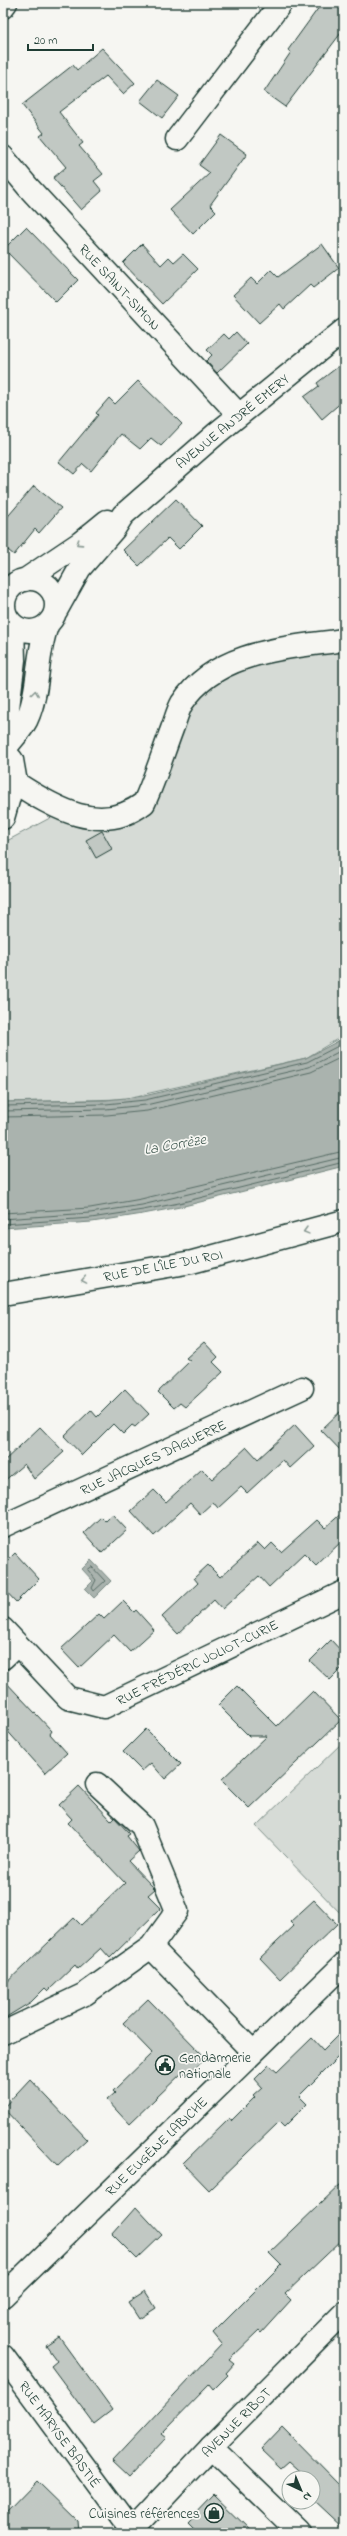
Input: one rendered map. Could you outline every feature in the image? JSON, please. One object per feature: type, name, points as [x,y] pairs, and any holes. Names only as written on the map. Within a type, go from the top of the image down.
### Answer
[{"type":"street","points":[[3,7],[6,3]]},
{"type":"street","points":[[177,140],[281,3]]},
{"type":"street","name":"RUE SAINT-SIMON","points":[[3,158],[28,188],[239,415]]},
{"type":"street","name":"AVENUE ANDRÉ EMERY","points":[[5,748],[22,729],[29,715],[35,696],[40,643],[51,618],[80,568],[114,529],[123,515],[239,415],[344,330]]},
{"type":"street","name":"AVENUE ANDRÉ EMERY","points":[[15,582],[80,543],[107,520],[123,515]]},
{"type":"street","points":[[3,818],[9,797],[5,748],[6,724],[14,660],[4,603],[8,592],[15,582],[41,581],[48,586],[56,602],[51,618],[30,632],[8,621]]},
{"type":"street","points":[[5,748],[12,760],[16,783],[62,811],[79,816],[98,818],[136,809],[144,803],[182,704],[201,681],[222,666],[251,655],[284,648],[344,640]]},
{"type":"street","name":"RUE DE L'ÎLE DU ROI","points":[[3,1294],[192,1262],[344,1221]]},
{"type":"street","name":"RUE JACQUES DAGUERRE","points":[[3,1526],[302,1388]]},
{"type":"street","name":"RUE FRÉDÉRIC JOLIOT-CURIE","points":[[8,1644],[68,1698],[104,1707],[344,1592]]},
{"type":"street","points":[[3,2033],[85,1994],[151,1947],[177,1911],[142,1826],[97,1784]]},
{"type":"street","points":[[151,1947],[253,2052]]},
{"type":"street","name":"RUE EUGÈNE LABICHE","points":[[3,2296],[344,1964]]},
{"type":"street","name":"AVENUE RIBOT","points":[[131,2532],[211,2447],[344,2313]]},
{"type":"street","name":"RUE MARYSE BASTIÉ","points":[[3,2356],[131,2532]]},
{"type":"street","points":[[211,2447],[300,2533]]},
{"type":"shaded area","points":[[344,633],[344,1035],[306,1058],[123,1099],[3,1102],[3,843],[76,804],[110,808],[134,795],[219,657]]},
{"type":"shaded area","points":[[344,1741],[344,1917],[256,1826]]},
{"type":"water","name":"La Corrèze","points":[[344,1038],[344,1166],[180,1207],[143,1214],[92,1222],[3,1228],[3,1102],[106,1100],[144,1096],[306,1058]]},
{"type":"water","points":[[91,1560],[111,1581],[94,1598],[85,1589],[93,1581],[82,1569]]},
{"type":"building","points":[[322,3],[344,3],[344,29],[285,107],[264,92],[291,52],[288,50]]},
{"type":"building","points":[[102,48],[135,83],[123,94],[106,76],[59,112],[83,143],[79,146],[103,174],[94,181],[102,191],[81,210],[53,178],[66,167],[40,136],[44,133],[22,105],[73,65],[77,70]]},
{"type":"building","points":[[157,80],[179,96],[162,118],[140,101]]},
{"type":"building","points":[[221,135],[247,154],[210,205],[216,211],[193,234],[170,210],[210,173],[199,165]]},
{"type":"building","points":[[26,227],[78,280],[56,302],[4,249]]},
{"type":"building","points":[[142,244],[161,265],[169,257],[174,262],[183,254],[198,269],[162,304],[123,263]]},
{"type":"building","points":[[322,244],[339,268],[313,288],[310,285],[284,309],[280,304],[259,323],[233,295],[251,278],[257,284],[271,270],[278,277]]},
{"type":"building","points":[[236,332],[247,344],[217,373],[206,361],[212,355],[207,350],[224,334],[229,339]]},
{"type":"building","points":[[344,362],[344,400],[322,419],[304,397],[319,386],[317,383]]},
{"type":"building","points":[[138,381],[182,424],[161,446],[151,438],[140,449],[121,434],[91,471],[83,464],[74,474],[59,462],[98,415],[96,413],[109,398],[115,404]]},
{"type":"building","points":[[34,486],[61,508],[39,533],[35,529],[14,555],[3,546],[3,522]]},
{"type":"building","points":[[176,499],[202,526],[179,549],[168,538],[139,566],[123,550]]},
{"type":"building","points":[[102,831],[112,849],[96,858],[86,840]]},
{"type":"building","points":[[204,1342],[218,1357],[213,1362],[223,1372],[185,1407],[180,1403],[174,1408],[158,1392],[190,1361],[186,1358]]},
{"type":"building","points":[[125,1389],[149,1414],[135,1427],[132,1425],[123,1434],[113,1424],[82,1455],[64,1436],[91,1410],[97,1417]]},
{"type":"building","points":[[344,1408],[344,1454],[321,1430]]},
{"type":"building","points":[[295,1425],[314,1446],[290,1468],[283,1460],[247,1493],[241,1487],[218,1508],[213,1502],[200,1514],[190,1503],[154,1536],[131,1511],[154,1490],[166,1502],[202,1469],[212,1479],[247,1447],[258,1459]]},
{"type":"building","points":[[40,1427],[64,1452],[34,1479],[24,1464],[3,1482],[3,1462]]},
{"type":"building","points":[[344,1511],[344,1539],[316,1566],[304,1554],[269,1587],[259,1576],[222,1609],[214,1600],[178,1634],[162,1617],[198,1583],[194,1578],[208,1565],[220,1577],[258,1543],[265,1550],[272,1543],[281,1552],[317,1520],[325,1528]]},
{"type":"building","points":[[112,1514],[127,1530],[102,1553],[84,1533],[101,1517],[105,1521]]},
{"type":"building","points":[[15,1553],[39,1579],[16,1602],[3,1588],[3,1565]]},
{"type":"building","points":[[123,1601],[134,1612],[136,1610],[154,1630],[130,1652],[114,1635],[79,1668],[61,1649],[99,1614],[104,1619]]},
{"type":"building","points":[[331,1640],[344,1654],[344,1666],[330,1680],[310,1661]]},
{"type":"building","points":[[3,1679],[52,1731],[50,1734],[67,1753],[45,1773],[3,1726]]},
{"type":"building","points":[[237,1686],[277,1726],[313,1691],[341,1720],[249,1808],[221,1780],[267,1736],[249,1736],[218,1705]]},
{"type":"building","points":[[146,1729],[181,1764],[165,1779],[151,1763],[142,1771],[123,1752]]},
{"type":"building","points":[[79,1786],[111,1820],[114,1817],[130,1834],[127,1836],[139,1851],[128,1861],[155,1889],[148,1895],[161,1908],[110,1958],[101,1948],[78,1969],[75,1965],[48,1991],[45,1988],[31,2002],[3,2019],[3,1986],[74,1918],[81,1925],[125,1883],[68,1823],[72,1819],[59,1805]]},
{"type":"building","points":[[314,1900],[337,1924],[280,1979],[260,1958],[294,1926],[290,1922]]},
{"type":"building","name":"Gendarmerie nationale","points":[[148,1999],[206,2058],[187,2076],[183,2072],[129,2124],[107,2100],[115,2093],[113,2091],[152,2053],[123,2023]]},
{"type":"building","points":[[344,2029],[344,2051],[299,2096],[307,2104],[284,2127],[279,2122],[209,2190],[183,2163],[228,2119],[231,2121],[255,2097],[253,2095],[262,2087],[255,2079],[269,2065],[277,2072],[312,2038],[323,2050]]},
{"type":"building","points":[[30,2079],[87,2139],[58,2166],[3,2108]]},
{"type":"building","points":[[344,2181],[344,2238],[285,2294],[291,2300],[261,2333],[259,2331],[229,2360],[234,2364],[226,2373],[228,2375],[213,2390],[209,2385],[161,2434],[166,2438],[129,2477],[112,2461],[222,2344],[213,2333],[281,2265],[269,2253]]},
{"type":"building","points":[[136,2207],[162,2235],[137,2259],[112,2234]]},
{"type":"building","points":[[145,2291],[156,2308],[139,2319],[128,2302]]},
{"type":"building","points":[[59,2337],[112,2410],[94,2424],[51,2366],[57,2361],[46,2346]]},
{"type":"building","points":[[282,2427],[344,2490],[344,2529],[321,2507],[321,2470],[299,2470],[289,2461],[281,2468],[261,2449]]},
{"type":"building","points":[[37,2481],[78,2521],[79,2533],[3,2533],[3,2516]]},
{"type":"building","points":[[214,2495],[253,2533],[199,2533],[188,2522]]},
{"type":"place","name":"Gendarmerie nationale","points":[[165,2065]]},
{"type":"place","name":"Cuisines références","points":[[214,2513]]}]
